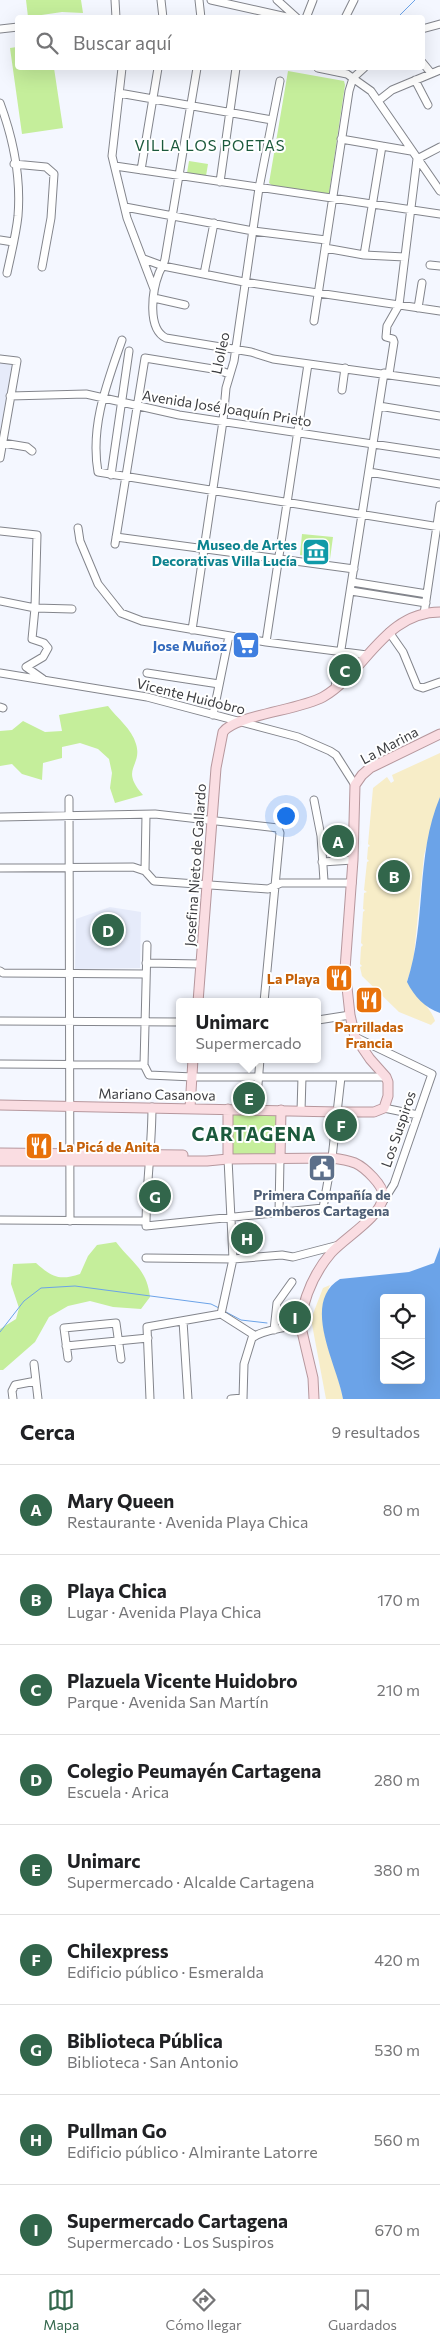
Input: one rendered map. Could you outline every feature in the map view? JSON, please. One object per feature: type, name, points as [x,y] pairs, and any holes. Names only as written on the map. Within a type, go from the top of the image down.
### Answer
[{"type":"main road","points":[[242,721],[317,700],[335,688],[389,632],[404,622],[424,614],[440,612]]},
{"type":"main road","name":"Josefina Nieto de Gallardo","points":[[198,998],[216,768],[223,732],[232,724],[242,721]]},
{"type":"main road","name":"La Marina","points":[[355,785],[362,774],[370,768],[440,734]]},
{"type":"main road","points":[[355,785],[352,882],[345,969],[350,1015],[355,1037],[370,1059],[386,1077],[388,1096],[384,1108]]},
{"type":"main road","points":[[190,1108],[194,1063]]},
{"type":"main road","name":"Mariano Casanova","points":[[0,1105],[338,1112],[374,1112],[384,1108]]},
{"type":"main road","points":[[228,1109],[228,1159]]},
{"type":"main road","points":[[280,1159],[281,1110]]},
{"type":"main road","points":[[0,1153],[70,1157],[150,1158],[208,1156],[228,1159],[332,1158],[349,1161],[362,1168],[382,1190],[384,1198],[381,1203]]},
{"type":"main road","points":[[0,1161],[70,1157]]},
{"type":"main road","name":"Los Suspiros","points":[[314,1399],[313,1378],[300,1323],[306,1297],[327,1258],[370,1218],[381,1203]]},
{"type":"street","points":[[115,0],[116,15]]},
{"type":"street","points":[[161,0],[163,15]]},
{"type":"street","points":[[199,0],[200,15]]},
{"type":"street","points":[[211,0],[233,4],[261,15]]},
{"type":"street","points":[[277,0],[294,15]]},
{"type":"street","points":[[307,15],[313,0]]},
{"type":"street","points":[[346,15],[354,0]]},
{"type":"street","points":[[425,28],[440,24]]},
{"type":"street","points":[[0,29],[15,27]]},
{"type":"street","points":[[425,66],[431,73]]},
{"type":"street","points":[[122,70],[112,151],[125,207],[154,289],[153,320],[156,331],[166,338],[236,350],[273,359],[440,382]]},
{"type":"street","points":[[141,170],[158,70]]},
{"type":"street","points":[[154,289],[163,266],[197,70]]},
{"type":"street","points":[[220,182],[236,70]]},
{"type":"street","points":[[335,70],[354,78],[366,87],[378,101],[411,151],[440,190]]},
{"type":"street","points":[[314,321],[349,92],[354,78],[362,70]]},
{"type":"street","points":[[378,101],[392,90],[440,70]]},
{"type":"street","points":[[415,80],[428,105]]},
{"type":"street","name":"Llolleo","points":[[192,630],[229,374],[236,350],[244,282],[280,82]]},
{"type":"street","points":[[119,93],[272,120]]},
{"type":"street","points":[[0,103],[10,135],[18,206],[7,273]]},
{"type":"street","points":[[341,139],[411,151]]},
{"type":"street","points":[[364,255],[382,146]]},
{"type":"street","points":[[417,159],[440,147]]},
{"type":"street","points":[[335,688],[379,406],[394,342],[393,339],[386,337],[386,330],[399,304],[417,159]]},
{"type":"street","points":[[14,164],[46,167],[54,174],[51,218],[42,267]]},
{"type":"street","points":[[115,166],[440,214]]},
{"type":"street","points":[[125,207],[326,244],[364,255],[405,257]]},
{"type":"street","points":[[204,274],[214,223]]},
{"type":"street","points":[[0,240],[13,242]]},
{"type":"street","points":[[144,259],[163,266],[244,282],[440,311]]},
{"type":"street","points":[[430,264],[440,265]]},
{"type":"street","points":[[418,308],[422,283]]},
{"type":"street","points":[[154,298],[185,305]]},
{"type":"street","points":[[122,340],[102,397],[98,418],[96,458],[98,472],[438,526]]},
{"type":"street","points":[[111,474],[129,351]]},
{"type":"street","points":[[229,374],[219,370],[145,358],[116,541],[203,547],[354,569]]},
{"type":"street","points":[[0,359],[17,361],[0,458]]},
{"type":"street","points":[[266,642],[308,364]]},
{"type":"street","points":[[342,390],[345,368]]},
{"type":"street","name":"Avenida José Joaquín Prieto","points":[[10,396],[86,394],[138,406],[223,421],[440,454]]},
{"type":"street","points":[[379,406],[440,416]]},
{"type":"street","points":[[2,441],[27,447],[32,451]]},
{"type":"street","points":[[369,472],[440,484]]},
{"type":"street","points":[[424,614],[440,505]]},
{"type":"street","points":[[78,528],[98,584],[121,612],[142,621],[192,630],[367,655]]},
{"type":"street","points":[[0,531],[37,535],[35,608],[30,634],[32,639],[44,643],[48,648],[43,657],[26,667],[44,680]]},
{"type":"street","points":[[352,582],[427,594]]},
{"type":"street","points":[[351,591],[426,603]]},
{"type":"street","points":[[0,601],[35,608],[72,609]]},
{"type":"street","points":[[389,632],[403,652],[417,686],[423,688],[440,682]]},
{"type":"street","points":[[213,715],[229,636]]},
{"type":"street","points":[[147,673],[219,684]]},
{"type":"street","name":"Vicente Huidobro","points":[[0,674],[147,697],[298,736],[330,751],[341,763],[355,785]]},
{"type":"street","points":[[69,799],[70,1220]]},
{"type":"street","points":[[314,800],[321,836],[324,881]]},
{"type":"street","points":[[0,817],[155,814],[278,828],[280,830],[264,998]]},
{"type":"street","points":[[145,871],[146,815]]},
{"type":"street","points":[[322,862],[353,860]]},
{"type":"street","points":[[0,868],[133,867],[145,871],[154,881],[268,889],[281,882],[352,882]]},
{"type":"street","points":[[146,945],[144,1065],[147,1073],[152,1076],[386,1077]]},
{"type":"street","points":[[146,963],[201,964]]},
{"type":"street","points":[[0,971],[3,973],[145,974]]},
{"type":"street","points":[[321,1020],[350,1015]]},
{"type":"street","points":[[0,1021],[176,1022]]},
{"type":"street","name":"Los Suspiros","points":[[355,1037],[432,1074],[394,1184],[381,1203]]},
{"type":"street","points":[[256,1110],[260,1063]]},
{"type":"street","points":[[0,1064],[144,1065]]},
{"type":"street","points":[[301,1111],[302,1077]]},
{"type":"street","points":[[0,1220],[70,1220],[146,1224],[232,1218],[323,1208],[332,1158],[341,1077]]},
{"type":"street","points":[[146,1224],[152,1107]]},
{"type":"street","points":[[384,1108],[418,1115]]},
{"type":"street","points":[[221,1314],[233,1259],[228,1159]]},
{"type":"street","points":[[279,1212],[280,1159]]},
{"type":"street","points":[[146,1258],[233,1259],[263,1255],[299,1256],[339,1245]]},
{"type":"street","points":[[274,1330],[277,1303],[292,1282]]},
{"type":"street","points":[[150,1399],[147,1327],[221,1314],[254,1336]]},
{"type":"street","points":[[183,1321],[188,1399]]},
{"type":"street","points":[[68,1358],[64,1328],[116,1323],[121,1359]]},
{"type":"street","points":[[231,1399],[243,1399],[244,1364],[249,1343],[254,1336],[300,1323]]},
{"type":"street","points":[[66,1346],[148,1338]]},
{"type":"street","points":[[34,1364],[38,1399]]},
{"type":"street","points":[[13,1399],[13,1388],[15,1385],[36,1381]]},
{"type":"shaded area","points":[[0,363],[13,363],[0,433]]},
{"type":"shaded area","points":[[110,907],[141,912],[140,968],[75,969],[76,919]]},
{"type":"green space","points":[[26,0],[81,0],[83,13],[62,12],[28,15]]},
{"type":"green space","points":[[15,47],[15,70],[54,70],[63,128],[22,134],[10,48]]},
{"type":"green space","points":[[288,71],[344,81],[345,85],[329,193],[326,196],[273,186],[269,183]]},
{"type":"green space","points":[[189,161],[208,164],[206,176],[187,173]]},
{"type":"green space","points":[[302,534],[333,537],[330,559],[300,555]]},
{"type":"green space","points":[[343,656],[362,658],[339,682]]},
{"type":"green space","points":[[108,706],[128,729],[136,744],[137,758],[132,773],[136,786],[143,795],[115,803],[110,788],[112,773],[109,759],[98,749],[80,743],[62,747],[62,758],[43,763],[42,780],[22,774],[12,764],[0,766],[0,731],[12,730],[23,721],[45,732],[62,731],[59,715]]},
{"type":"green space","points":[[231,1111],[278,1113],[277,1155],[231,1154]]},
{"type":"green space","points":[[116,1242],[138,1267],[146,1280],[150,1297],[141,1309],[113,1307],[90,1301],[68,1306],[49,1317],[35,1342],[3,1370],[0,1370],[0,1329],[16,1319],[19,1308],[11,1284],[13,1264],[36,1263],[47,1272],[56,1276],[73,1276],[80,1274],[88,1256],[97,1245]]},
{"type":"sand","points":[[440,753],[440,797],[424,855],[413,964],[407,981],[433,1015],[435,1021],[431,1025],[399,1012],[362,976],[360,967],[362,966],[360,964],[361,947],[363,945],[361,943],[363,912],[365,910],[363,909],[364,893],[367,892],[364,890],[367,862],[369,861],[367,859],[368,847],[370,846],[368,844],[373,788],[387,777],[391,783],[394,781],[392,775]]},
{"type":"sand","points":[[330,1285],[323,1315],[324,1329],[343,1399],[326,1399],[311,1319],[323,1288]]},
{"type":"water","points":[[440,797],[440,1013],[420,1001],[407,982],[417,936],[427,842],[432,819]]},
{"type":"water","points":[[440,1247],[440,1399],[343,1399],[329,1353],[322,1319],[323,1303],[328,1290],[340,1279],[409,1272],[434,1263]]},
{"type":"waterway","points":[[400,15],[415,0]]},
{"type":"waterway","points":[[0,1332],[24,1301],[41,1288],[75,1286],[211,1304],[219,1308]]},
{"type":"waterway","points":[[226,1312],[241,1320],[267,1323]]},
{"type":"place","name":"Museo de Artes Decorativas Villa Lucía","points":[[316,552]]},
{"type":"place","name":"Jose Muñoz","points":[[246,645]]},
{"type":"place","name":"Plazuela Vicente Huidobro","points":[[345,670]]},
{"type":"place","name":"Mary Queen","points":[[338,841]]},
{"type":"place","name":"Playa Chica","points":[[394,876]]},
{"type":"place","name":"Colegio Peumayén Cartagena","points":[[108,930]]},
{"type":"place","name":"La Playa","points":[[339,978]]},
{"type":"place","name":"Parrilladas Francia","points":[[369,1000]]},
{"type":"place","name":"Unimarc","points":[[249,1098]]},
{"type":"place","name":"Chilexpress","points":[[341,1125]]},
{"type":"place","name":"La Picá de Anita","points":[[39,1146]]},
{"type":"place","name":"Primera Compañía de Bomberos Cartagena","points":[[322,1168]]},
{"type":"place","name":"Biblioteca Pública","points":[[155,1196]]},
{"type":"place","name":"Pullman Go","points":[[247,1238]]},
{"type":"place","name":"Supermercado Cartagena","points":[[295,1317]]},
{"type":"district","name":"VILLA LOS POETAS","points":[[210,145]]},
{"type":"district","name":"CARTAGENA","points":[[254,1133]]}]
